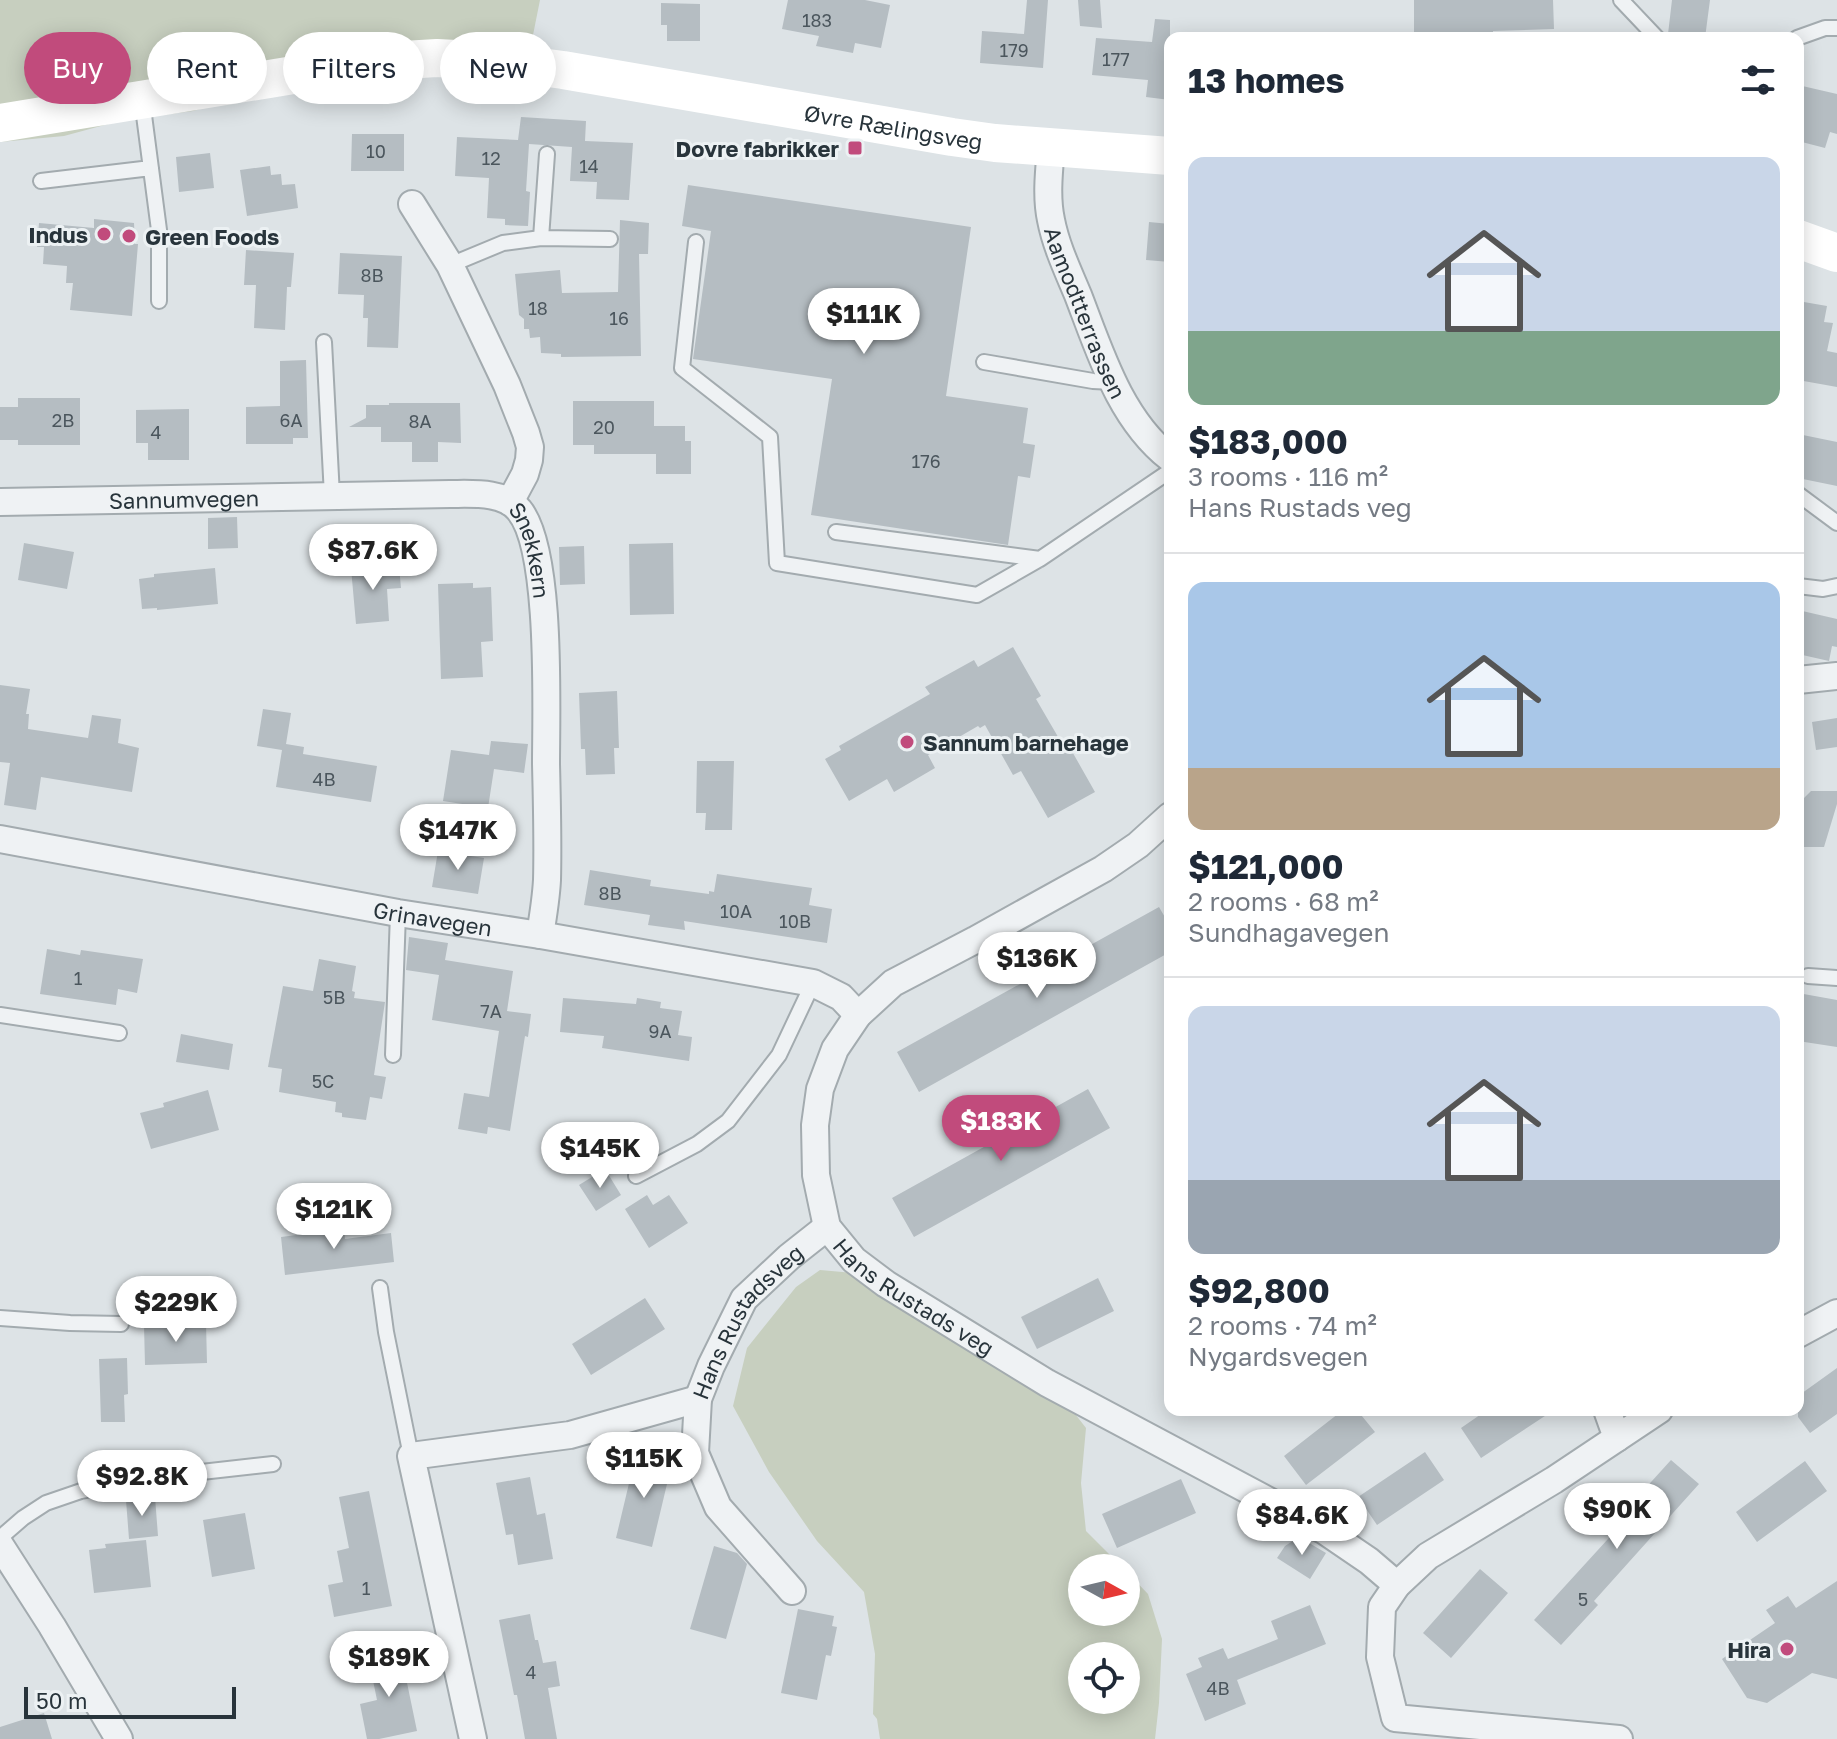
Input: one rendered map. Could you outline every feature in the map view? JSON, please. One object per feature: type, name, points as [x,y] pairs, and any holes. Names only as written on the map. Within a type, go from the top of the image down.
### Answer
[{"type":"main road","name":"Øvre Rælingsveg","points":[[0,123],[336,68],[387,61],[464,59],[563,70],[952,137],[1164,156]]},
{"type":"main road","points":[[1804,241],[1837,253]]},
{"type":"street","name":"Aamodtterrassen","points":[[1051,147],[1050,218],[1056,240],[1113,382],[1142,431],[1164,452]]},
{"type":"street","name":"Snekkern","points":[[412,204],[450,265],[507,385],[530,447],[525,474],[510,502],[527,522],[533,540],[543,605],[547,883],[540,935]]},
{"type":"street","name":"Sannumvegen","points":[[0,502],[476,494],[510,502]]},
{"type":"street","points":[[1804,679],[1837,676]]},
{"type":"street","name":"Hans Rustads veg","points":[[1164,821],[1138,845],[1103,869],[893,983],[858,1015],[835,1049],[820,1089],[815,1125],[816,1175],[827,1227],[854,1260],[886,1284],[1047,1383],[1325,1531],[1369,1561],[1397,1585]]},
{"type":"street","name":"Grinavegen","points":[[0,839],[398,913],[813,983],[841,997],[858,1015]]},
{"type":"street","name":"Hans Rustadsveg","points":[[792,1591],[718,1507],[695,1453],[698,1399],[744,1299],[827,1227]]},
{"type":"street","points":[[1804,1331],[1837,1313]]},
{"type":"street","points":[[473,1739],[411,1456],[570,1435],[698,1399]]},
{"type":"street","points":[[1609,1416],[1617,1438]]},
{"type":"street","points":[[1619,1739],[1395,1718],[1380,1657],[1382,1607],[1397,1585],[1428,1556],[1554,1480],[1650,1416]]},
{"type":"street","points":[[0,1545],[119,1739]]},
{"type":"lane","points":[[1621,0],[1651,32]]},
{"type":"lane","points":[[1804,36],[1825,28],[1837,28]]},
{"type":"lane","points":[[142,99],[159,230],[159,301]]},
{"type":"lane","points":[[541,238],[547,154]]},
{"type":"lane","points":[[41,181],[151,168]]},
{"type":"lane","points":[[450,265],[503,243],[541,238],[610,239]]},
{"type":"lane","points":[[696,242],[682,368],[770,437],[777,563],[977,595],[1040,559],[1164,475]]},
{"type":"lane","points":[[324,342],[332,496]]},
{"type":"lane","points":[[984,362],[1113,382]]},
{"type":"lane","points":[[1804,498],[1837,523]]},
{"type":"lane","points":[[836,532],[1040,559]]},
{"type":"lane","points":[[1804,587],[1823,589],[1837,586]]},
{"type":"lane","points":[[393,1055],[398,913]]},
{"type":"lane","points":[[1808,976],[1837,978]]},
{"type":"lane","points":[[636,1176],[697,1144],[728,1121],[779,1055],[813,983]]},
{"type":"lane","points":[[0,1015],[119,1033]]},
{"type":"lane","points":[[380,1288],[411,1456]]},
{"type":"lane","points":[[0,1318],[121,1324]]},
{"type":"lane","points":[[0,1538],[46,1503],[81,1491],[157,1477],[273,1464]]},
{"type":"green space","points":[[0,0],[540,0],[534,32],[440,32],[440,75],[424,75],[424,32],[283,32],[283,85],[267,90],[267,32],[147,32],[147,104],[218,104],[193,111],[123,120],[64,136],[0,142]]},
{"type":"green space","points":[[820,1270],[876,1275],[936,1303],[1003,1340],[1051,1383],[1086,1428],[1081,1483],[1086,1531],[1109,1554],[1068,1554],[1068,1626],[1140,1626],[1140,1586],[1148,1594],[1162,1639],[1155,1739],[880,1739],[877,1719],[873,1714],[875,1654],[864,1592],[817,1541],[769,1472],[733,1406],[747,1348],[796,1287]]},
{"type":"building","points":[[788,0],[865,0],[890,5],[881,48],[855,43],[853,53],[816,46],[819,36],[782,29]]},
{"type":"building","points":[[1027,0],[1048,0],[1043,68],[980,63],[982,31],[1024,34]]},
{"type":"building","points":[[1078,0],[1100,0],[1102,28],[1080,26]]},
{"type":"building","points":[[1414,0],[1553,0],[1554,29],[1414,32]]},
{"type":"building","points":[[1672,0],[1710,0],[1706,32],[1668,32]]},
{"type":"building","points":[[661,3],[700,4],[700,41],[667,41],[667,25],[661,25]]},
{"type":"building","points":[[1155,19],[1170,20],[1170,32],[1164,32],[1164,99],[1146,97],[1148,80],[1092,75],[1096,38],[1152,42]]},
{"type":"building","points":[[1804,86],[1837,94],[1837,134],[1830,132],[1825,148],[1804,143]]},
{"type":"building","points":[[521,117],[586,121],[585,141],[633,143],[629,200],[596,199],[597,182],[570,181],[572,147],[529,144],[526,191],[530,192],[528,226],[505,225],[505,219],[487,218],[489,178],[455,176],[457,137],[518,140]]},
{"type":"building","points":[[352,134],[404,134],[404,171],[351,171]]},
{"type":"building","points":[[210,153],[214,188],[179,192],[176,157]]},
{"type":"building","points":[[270,166],[271,175],[281,174],[282,185],[295,184],[298,208],[247,216],[240,170]]},
{"type":"building","points":[[688,185],[971,227],[946,396],[1028,408],[1023,443],[1035,445],[1030,478],[1018,476],[1008,545],[811,515],[832,379],[693,359],[711,231],[682,226]]},
{"type":"building","points":[[94,219],[134,223],[135,244],[138,244],[132,316],[70,310],[73,283],[66,283],[67,266],[43,264],[44,247],[37,247],[39,223],[94,228]]},
{"type":"building","points":[[620,220],[649,223],[648,254],[639,254],[641,356],[561,357],[561,354],[541,353],[540,337],[530,338],[529,329],[524,329],[524,319],[519,315],[515,274],[560,270],[562,293],[618,292]]},
{"type":"building","points":[[1149,222],[1164,223],[1164,262],[1146,260]]},
{"type":"building","points":[[246,250],[294,253],[291,287],[287,287],[285,330],[254,328],[256,285],[244,285]]},
{"type":"building","points":[[340,253],[402,256],[398,348],[367,347],[368,318],[363,318],[364,295],[338,294]]},
{"type":"building","points":[[1804,302],[1827,306],[1824,322],[1833,323],[1827,351],[1837,353],[1837,387],[1804,381]]},
{"type":"building","points":[[306,360],[308,438],[293,438],[293,444],[246,444],[246,407],[280,406],[280,361]]},
{"type":"building","points":[[18,398],[80,398],[80,445],[18,445],[18,440],[0,440],[0,407],[18,407]]},
{"type":"building","points":[[573,401],[654,401],[654,426],[685,426],[685,441],[691,441],[691,474],[656,474],[656,454],[594,454],[594,445],[573,445]]},
{"type":"building","points":[[460,403],[461,443],[438,442],[438,462],[412,462],[412,442],[381,442],[381,427],[349,427],[366,418],[366,405]]},
{"type":"building","points":[[189,409],[189,460],[148,460],[148,443],[136,443],[136,410]]},
{"type":"building","points":[[1804,435],[1837,442],[1837,486],[1804,479]]},
{"type":"building","points":[[237,517],[238,548],[208,549],[208,518]]},
{"type":"building","points":[[24,543],[74,552],[67,589],[18,580]]},
{"type":"building","points":[[673,543],[674,614],[630,615],[629,544]]},
{"type":"building","points":[[584,546],[585,584],[560,585],[559,547]]},
{"type":"building","points":[[399,566],[401,588],[387,589],[389,621],[356,624],[351,568]]},
{"type":"building","points":[[215,568],[218,604],[142,609],[139,579],[154,577],[154,574]]},
{"type":"building","points":[[473,583],[473,588],[491,587],[493,641],[481,642],[483,677],[441,679],[438,584]]},
{"type":"building","points":[[1804,611],[1837,619],[1837,647],[1832,646],[1829,661],[1804,655]]},
{"type":"building","points":[[1013,647],[1041,696],[1036,699],[1061,742],[1065,739],[1095,792],[1048,818],[1021,771],[1013,775],[985,725],[928,755],[935,768],[894,792],[887,779],[849,801],[825,759],[841,750],[839,746],[930,694],[925,687],[974,660],[978,667]]},
{"type":"building","points":[[0,685],[30,689],[26,714],[29,714],[28,729],[88,738],[92,715],[121,719],[118,743],[139,748],[132,792],[41,777],[36,810],[4,805],[10,763],[0,762]]},
{"type":"building","points":[[617,691],[619,748],[614,748],[615,774],[586,775],[585,749],[581,749],[579,693]]},
{"type":"building","points":[[263,709],[291,713],[286,744],[304,747],[303,754],[377,766],[371,802],[276,787],[282,750],[257,746]]},
{"type":"building","points":[[1837,718],[1837,747],[1816,750],[1812,722]]},
{"type":"building","points":[[491,741],[528,744],[524,773],[494,769],[488,808],[443,801],[451,750],[489,755]]},
{"type":"building","points":[[697,761],[734,761],[732,830],[705,830],[706,813],[696,813]]},
{"type":"building","points":[[1811,791],[1837,791],[1837,804],[1824,847],[1804,847],[1804,798]]},
{"type":"building","points":[[438,851],[484,858],[478,894],[432,887]]},
{"type":"building","points":[[590,870],[651,880],[650,886],[709,894],[709,891],[714,892],[717,874],[812,888],[809,905],[832,909],[827,943],[684,921],[685,930],[648,925],[650,915],[584,905]]},
{"type":"building","points":[[1159,907],[1164,916],[1164,955],[919,1092],[897,1052]]},
{"type":"building","points":[[409,937],[448,943],[445,960],[513,971],[507,1011],[531,1014],[510,1131],[488,1127],[487,1134],[458,1129],[464,1093],[489,1097],[499,1031],[432,1020],[439,975],[406,970]]},
{"type":"building","points":[[47,949],[80,955],[81,950],[143,959],[137,993],[118,989],[116,1005],[40,994]]},
{"type":"building","points":[[319,959],[356,966],[352,991],[355,992],[354,998],[385,1002],[374,1075],[386,1077],[382,1099],[370,1097],[366,1120],[342,1117],[342,1113],[335,1112],[336,1102],[279,1092],[282,1069],[268,1067],[283,986],[313,991]]},
{"type":"building","points":[[1804,994],[1837,1000],[1837,1047],[1804,1042]]},
{"type":"building","points":[[563,998],[636,1004],[637,998],[661,1002],[660,1008],[682,1011],[678,1035],[692,1037],[689,1061],[602,1048],[604,1036],[560,1032]]},
{"type":"building","points":[[181,1034],[233,1044],[229,1070],[176,1062]]},
{"type":"building","points":[[1088,1089],[1110,1128],[914,1237],[892,1198]]},
{"type":"building","points":[[208,1090],[219,1130],[151,1149],[140,1113]]},
{"type":"building","points":[[605,1169],[621,1195],[596,1211],[579,1185]]},
{"type":"building","points":[[647,1195],[653,1205],[669,1195],[688,1223],[649,1248],[625,1209]]},
{"type":"building","points":[[344,1229],[345,1239],[391,1233],[394,1262],[285,1275],[281,1237]]},
{"type":"building","points":[[1098,1278],[1114,1311],[1037,1349],[1021,1317]]},
{"type":"building","points":[[645,1298],[665,1329],[591,1375],[572,1344]]},
{"type":"building","points":[[206,1323],[207,1363],[145,1365],[144,1325]]},
{"type":"building","points":[[127,1358],[125,1422],[101,1422],[99,1359]]},
{"type":"building","points":[[1837,1368],[1837,1414],[1810,1433],[1798,1417],[1804,1416],[1804,1392]]},
{"type":"building","points":[[1335,1416],[1362,1416],[1375,1432],[1306,1485],[1284,1456]]},
{"type":"building","points":[[1478,1416],[1545,1416],[1481,1458],[1461,1428]]},
{"type":"building","points":[[1425,1452],[1444,1480],[1377,1525],[1358,1497]]},
{"type":"building","points":[[636,1454],[672,1463],[652,1547],[616,1538]]},
{"type":"building","points":[[1671,1460],[1699,1484],[1594,1601],[1598,1605],[1561,1645],[1534,1620],[1618,1528],[1613,1524]]},
{"type":"building","points":[[1805,1461],[1827,1491],[1757,1542],[1736,1512]]},
{"type":"building","points":[[530,1477],[537,1515],[545,1513],[553,1559],[518,1565],[513,1534],[506,1535],[496,1483]]},
{"type":"building","points":[[1181,1479],[1196,1513],[1117,1548],[1102,1514]]},
{"type":"building","points":[[369,1491],[392,1606],[334,1617],[328,1585],[343,1582],[337,1551],[349,1548],[339,1497]]},
{"type":"building","points":[[155,1497],[158,1536],[129,1539],[126,1500]]},
{"type":"building","points":[[245,1513],[255,1569],[212,1577],[203,1520]]},
{"type":"building","points":[[1299,1537],[1326,1553],[1310,1579],[1277,1558],[1285,1546]]},
{"type":"building","points":[[146,1540],[151,1587],[94,1593],[89,1550],[106,1548],[105,1544]]},
{"type":"building","points":[[714,1546],[737,1553],[747,1564],[726,1639],[690,1629]]},
{"type":"building","points":[[1480,1569],[1508,1593],[1451,1658],[1423,1633]]},
{"type":"building","name":"Hira","points":[[1837,1581],[1837,1679],[1812,1673],[1767,1703],[1747,1698],[1722,1659],[1775,1623],[1766,1610],[1788,1596],[1796,1608]]},
{"type":"building","points":[[1310,1605],[1326,1644],[1237,1680],[1246,1704],[1205,1721],[1186,1674],[1202,1667],[1198,1658],[1223,1648],[1228,1659],[1278,1639],[1271,1621]]},
{"type":"building","points":[[798,1609],[834,1616],[832,1626],[837,1627],[831,1656],[826,1655],[817,1700],[781,1693]]},
{"type":"building","points":[[530,1614],[543,1663],[556,1661],[560,1686],[548,1688],[557,1739],[525,1739],[517,1695],[514,1695],[499,1620]]},
{"type":"building","points":[[400,1649],[417,1731],[367,1739],[360,1704],[377,1700],[368,1656]]},
{"type":"building","points":[[44,1713],[52,1739],[0,1739],[0,1727]]},
{"type":"place","name":"Dovre fabrikker","points":[[855,148]]},
{"type":"place","name":"Indus","points":[[104,234]]},
{"type":"place","name":"Green Foods","points":[[129,236]]},
{"type":"place","name":"Sannum barnehage","points":[[907,742]]},
{"type":"place","name":"Hira","points":[[1787,1649]]}]
